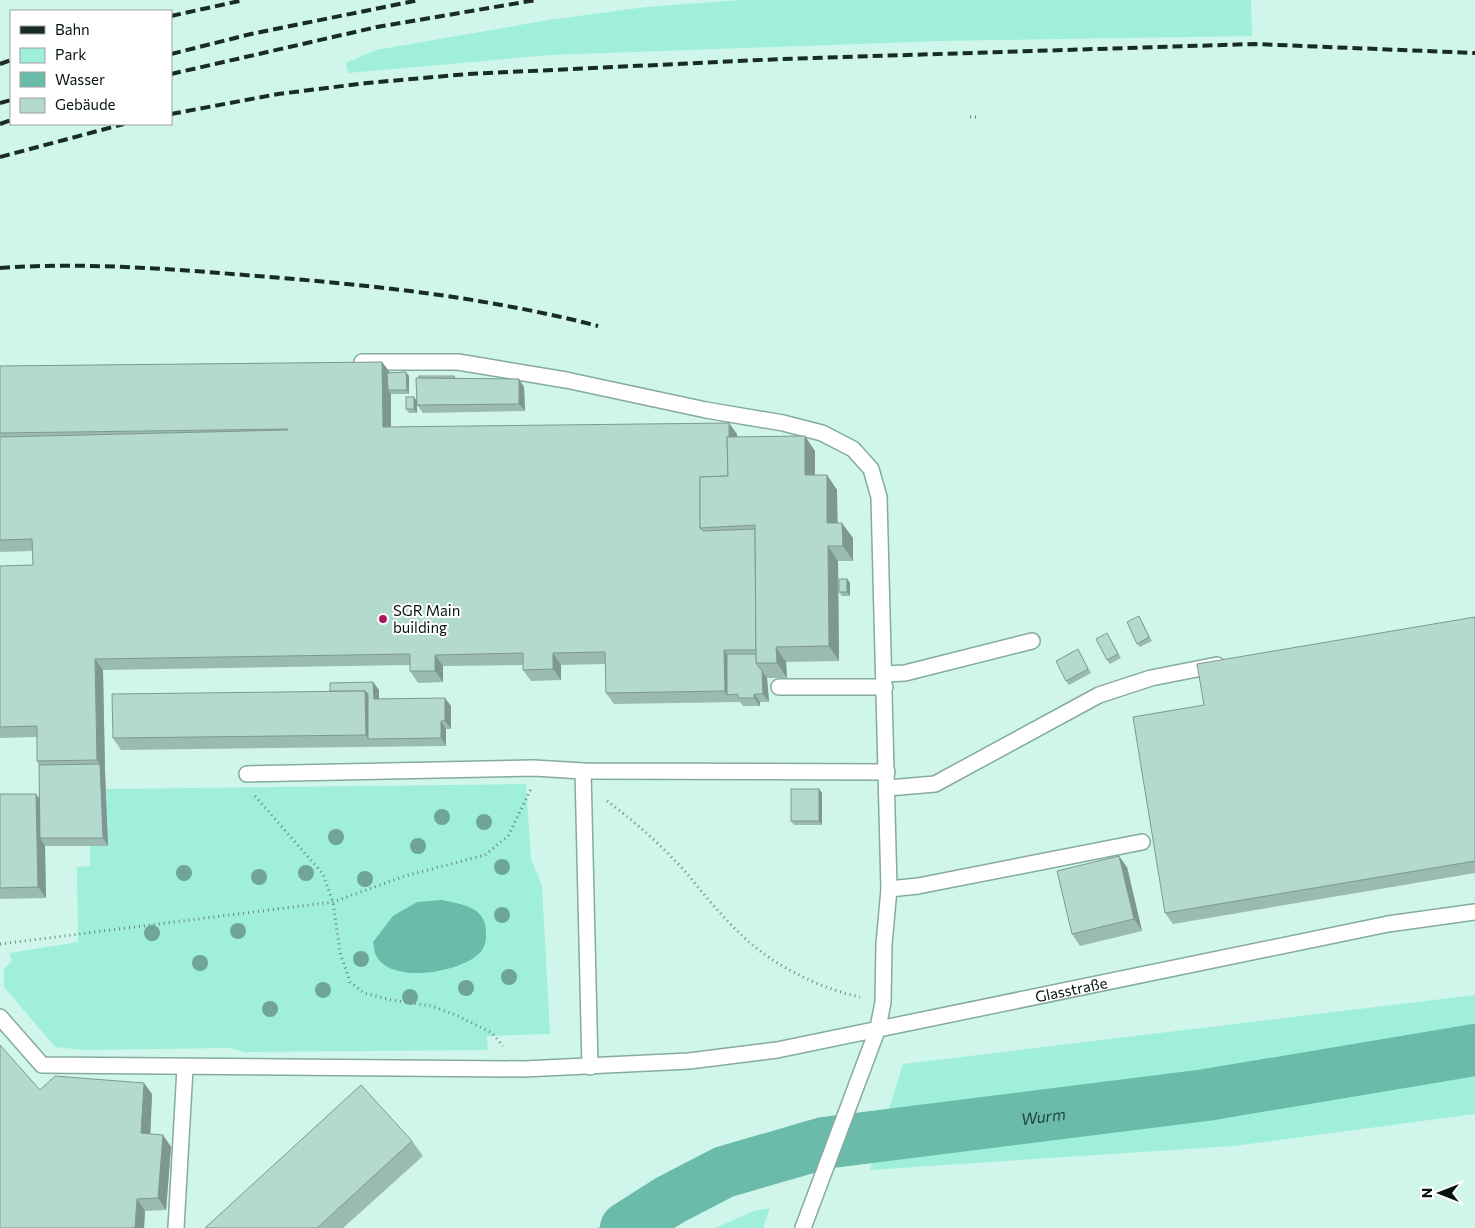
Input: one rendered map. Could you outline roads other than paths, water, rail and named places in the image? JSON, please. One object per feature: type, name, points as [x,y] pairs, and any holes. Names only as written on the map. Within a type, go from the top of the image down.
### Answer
[{"type":"lane","points":[[346,362],[458,362],[566,380],[706,410],[783,423],[822,433],[853,449],[871,469],[879,496],[888,788],[889,890],[883,1002],[878,1028],[803,1228]]},
{"type":"lane","points":[[779,687],[885,680],[905,673],[1032,641]]},
{"type":"lane","points":[[888,788],[935,784],[1099,695],[1150,678],[1234,662]]},
{"type":"lane","points":[[246,774],[534,768],[583,771],[887,772]]},
{"type":"lane","points":[[583,771],[590,1067]]},
{"type":"lane","points":[[889,890],[1142,842]]},
{"type":"lane","name":"Glasstraße","points":[[0,1017],[42,1064],[185,1068],[524,1069],[590,1067],[689,1060],[777,1050],[1388,924],[1475,912]]},
{"type":"lane","points":[[176,1228],[185,1068]]},
{"type":"water","points":[[442,900],[467,906],[479,913],[486,927],[484,947],[481,952],[466,962],[453,967],[422,973],[393,969],[382,963],[375,953],[373,942],[393,916],[417,902]]},
{"type":"water","points":[[794,1144],[781,1181],[742,1191],[692,1211],[663,1228],[598,1228],[679,1181],[733,1159]]},
{"type":"waterway","name":"Wurm","points":[[626,1228],[670,1200],[724,1172],[824,1143],[1206,1095],[1475,1050]]},
{"type":"railway","points":[[172,16],[244,0]]},
{"type":"railway","points":[[172,54],[251,34],[419,0]]},
{"type":"railway","points":[[172,74],[377,27],[536,0]]},
{"type":"railway","points":[[172,114],[278,94],[367,83],[468,74],[781,59],[1254,44],[1475,53]]},
{"type":"railway","points":[[0,64],[10,60]]},
{"type":"railway","points":[[0,103],[10,100]]},
{"type":"railway","points":[[0,124],[10,120]]},
{"type":"railway","points":[[0,157],[120,125]]},
{"type":"railway","points":[[0,268],[32,266],[129,267],[225,273],[386,288],[514,307],[598,326]]},
{"type":"place","name":"SGR Main building","points":[[383,619]]}]
